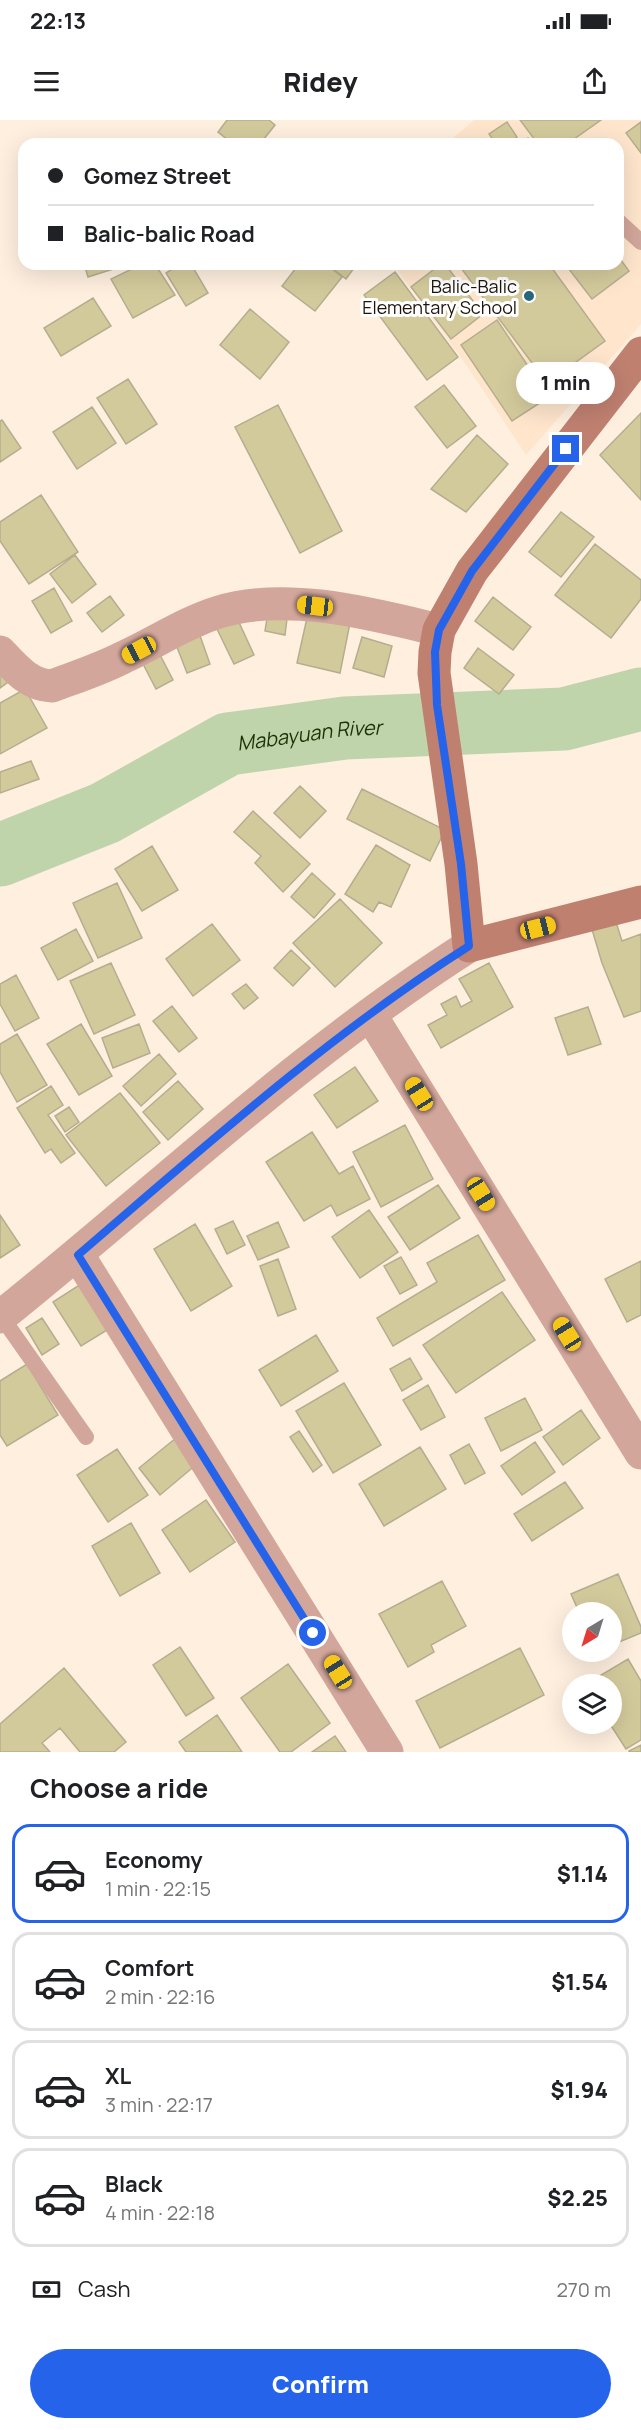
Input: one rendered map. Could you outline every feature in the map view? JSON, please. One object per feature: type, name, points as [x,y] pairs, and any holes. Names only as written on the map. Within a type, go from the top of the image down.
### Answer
[{"type":"main road","points":[[641,353],[472,571],[439,630],[435,652],[437,705],[461,864],[469,946],[641,902]]},
{"type":"street","points":[[0,652],[19,673],[30,681],[42,686],[52,686],[123,658],[219,612],[255,605],[292,604],[337,609],[439,630]]},
{"type":"street","points":[[0,1316],[78,1255],[190,1159],[370,1014],[425,974],[469,946]]},
{"type":"street","points":[[370,1014],[641,1453]]},
{"type":"street","points":[[78,1255],[387,1752]]},
{"type":"lane","points":[[624,226],[641,242]]},
{"type":"lane","points":[[0,1316],[86,1437]]},
{"type":"shaded area","name":"Balic-Balic Elementary School","points":[[474,120],[641,120],[641,324],[526,455],[467,366],[397,270],[624,270],[624,138],[454,137]]},
{"type":"building","points":[[227,120],[269,120],[275,125],[265,138],[226,138],[218,132]]},
{"type":"building","points":[[520,120],[601,120],[576,138],[534,138]]},
{"type":"building","points":[[507,122],[517,137],[492,138],[489,134]]},
{"type":"building","points":[[641,122],[641,153],[626,133]]},
{"type":"building","points":[[624,264],[629,271],[592,299],[570,270],[624,270]]},
{"type":"building","points":[[86,270],[110,270],[88,277]]},
{"type":"building","points":[[130,270],[159,270],[175,295],[133,318],[111,279]]},
{"type":"building","points":[[171,270],[195,270],[208,293],[186,306],[166,273]]},
{"type":"building","points":[[294,270],[333,270],[342,277],[315,311],[282,286]]},
{"type":"building","points":[[335,270],[353,270],[346,279]]},
{"type":"building","points":[[433,270],[450,270],[483,314],[451,339],[411,287]]},
{"type":"building","points":[[462,270],[553,270],[605,341],[547,383]]},
{"type":"building","points":[[395,272],[458,357],[427,380],[364,295]]},
{"type":"building","points":[[93,298],[111,326],[61,356],[44,328]]},
{"type":"building","points":[[250,309],[289,342],[260,379],[220,345]]},
{"type":"building","points":[[497,320],[549,397],[512,421],[461,345]]},
{"type":"building","points":[[128,379],[157,424],[126,444],[97,398]]},
{"type":"building","points":[[444,385],[476,426],[447,448],[415,407]]},
{"type":"building","points":[[278,405],[342,531],[300,553],[235,427]]},
{"type":"building","points":[[92,407],[116,443],[77,469],[53,432]]},
{"type":"building","points":[[641,413],[641,500],[600,455]]},
{"type":"building","points":[[2,420],[21,448],[0,462],[0,421]]},
{"type":"building","points":[[477,435],[508,464],[466,512],[431,489]]},
{"type":"building","points":[[41,495],[78,552],[29,584],[0,541],[0,522]]},
{"type":"building","points":[[561,512],[594,537],[561,577],[529,552]]},
{"type":"building","points":[[595,544],[641,580],[641,599],[611,638],[555,595]]},
{"type":"building","points":[[75,555],[96,584],[72,603],[50,574]]},
{"type":"building","points":[[54,588],[72,621],[51,633],[32,601]]},
{"type":"building","points":[[110,596],[124,615],[102,632],[87,613]]},
{"type":"building","points":[[493,597],[531,627],[513,650],[475,621]]},
{"type":"building","points":[[269,606],[288,610],[285,635],[265,631]]},
{"type":"building","points":[[309,609],[351,618],[340,673],[297,663]]},
{"type":"building","points":[[237,618],[254,655],[234,664],[216,627]]},
{"type":"building","points":[[199,633],[210,664],[187,673],[175,642]]},
{"type":"building","points":[[362,637],[392,646],[384,677],[353,668]]},
{"type":"building","points":[[478,648],[514,675],[499,694],[464,668]]},
{"type":"building","points":[[158,651],[173,680],[156,689],[141,660]]},
{"type":"building","points":[[0,664],[14,678],[0,688]]},
{"type":"building","points":[[25,689],[47,728],[0,754],[0,703]]},
{"type":"building","points":[[31,761],[39,779],[0,793],[0,772]]},
{"type":"building","points":[[300,786],[326,811],[300,838],[274,813]]},
{"type":"building","points":[[362,789],[445,830],[430,861],[347,819]]},
{"type":"building","points":[[253,811],[310,864],[283,892],[255,863],[261,856],[234,832]]},
{"type":"building","points":[[376,845],[410,865],[391,907],[379,902],[373,912],[345,894]]},
{"type":"building","points":[[152,846],[178,890],[142,911],[115,869]]},
{"type":"building","points":[[312,873],[335,894],[314,918],[291,897]]},
{"type":"building","points":[[117,883],[142,938],[98,958],[73,903]]},
{"type":"building","points":[[340,899],[382,943],[335,987],[293,943]]},
{"type":"building","points":[[615,919],[622,941],[641,934],[641,1011],[624,1017],[602,963],[591,926]]},
{"type":"building","points":[[212,924],[240,960],[193,996],[166,959]]},
{"type":"building","points":[[76,929],[93,961],[58,980],[41,948]]},
{"type":"building","points":[[291,950],[310,968],[293,986],[274,968]]},
{"type":"building","points":[[111,963],[135,1015],[94,1034],[70,981]]},
{"type":"building","points":[[489,963],[513,1007],[441,1048],[428,1025],[447,1015],[441,1004],[456,996],[461,1007],[472,1001],[459,979]]},
{"type":"building","points":[[16,975],[39,1018],[15,1031],[0,1004],[0,984]]},
{"type":"building","points":[[246,984],[258,998],[244,1009],[232,994]]},
{"type":"building","points":[[172,1006],[197,1038],[179,1052],[153,1021]]},
{"type":"building","points":[[588,1007],[601,1044],[568,1055],[555,1018]]},
{"type":"building","points":[[81,1024],[112,1076],[79,1095],[47,1044]]},
{"type":"building","points":[[139,1024],[150,1053],[113,1068],[102,1038]]},
{"type":"building","points":[[17,1034],[47,1085],[17,1102],[0,1072],[0,1044]]},
{"type":"building","points":[[159,1054],[176,1074],[141,1106],[123,1086]]},
{"type":"building","points":[[355,1067],[378,1101],[337,1128],[314,1095]]},
{"type":"building","points":[[178,1081],[203,1109],[168,1140],[143,1112]]},
{"type":"building","points":[[51,1086],[63,1105],[48,1115],[75,1153],[61,1163],[51,1149],[45,1153],[17,1108]]},
{"type":"building","points":[[120,1093],[160,1143],[106,1186],[66,1135]]},
{"type":"building","points":[[69,1107],[79,1122],[65,1132],[55,1116]]},
{"type":"building","points":[[405,1125],[433,1179],[381,1207],[353,1152]]},
{"type":"building","points":[[312,1132],[339,1174],[353,1166],[370,1199],[337,1216],[331,1205],[304,1221],[266,1162]]},
{"type":"building","points":[[438,1185],[460,1218],[410,1250],[388,1217]]},
{"type":"building","points":[[369,1210],[398,1252],[360,1278],[332,1237]]},
{"type":"building","points":[[0,1215],[20,1245],[0,1258]]},
{"type":"building","points":[[233,1221],[245,1245],[227,1254],[215,1229]]},
{"type":"building","points":[[278,1222],[289,1247],[258,1260],[247,1236]]},
{"type":"building","points":[[195,1224],[232,1286],[191,1311],[154,1249]]},
{"type":"building","points":[[478,1235],[505,1280],[393,1346],[377,1318],[437,1282],[427,1263]]},
{"type":"building","points":[[401,1257],[417,1285],[400,1294],[384,1266]]},
{"type":"building","points":[[278,1259],[296,1309],[278,1316],[260,1266]]},
{"type":"building","points":[[641,1261],[641,1315],[627,1322],[605,1279]]},
{"type":"building","points":[[84,1282],[112,1327],[81,1346],[53,1302]]},
{"type":"building","points":[[502,1292],[535,1340],[456,1393],[423,1345]]},
{"type":"building","points":[[42,1318],[59,1344],[42,1355],[26,1328]]},
{"type":"building","points":[[316,1335],[338,1371],[281,1406],[259,1370]]},
{"type":"building","points":[[410,1358],[422,1379],[402,1391],[390,1369]]},
{"type":"building","points":[[27,1364],[58,1415],[7,1446],[0,1435],[0,1381]]},
{"type":"building","points":[[344,1383],[381,1445],[333,1473],[296,1411]]},
{"type":"building","points":[[428,1385],[445,1417],[421,1430],[403,1400]]},
{"type":"building","points":[[525,1398],[542,1430],[501,1451],[485,1418]]},
{"type":"building","points":[[581,1410],[600,1438],[563,1465],[543,1437]]},
{"type":"building","points":[[299,1431],[322,1465],[313,1472],[290,1437]]},
{"type":"building","points":[[176,1438],[197,1464],[160,1495],[139,1468]]},
{"type":"building","points":[[535,1442],[555,1472],[522,1495],[501,1466]]},
{"type":"building","points":[[469,1444],[485,1473],[465,1484],[450,1455]]},
{"type":"building","points":[[420,1447],[446,1489],[384,1526],[359,1484]]},
{"type":"building","points":[[117,1449],[148,1495],[108,1522],[77,1475]]},
{"type":"building","points":[[565,1482],[583,1508],[532,1541],[514,1514]]},
{"type":"building","points":[[206,1500],[235,1542],[190,1572],[162,1530]]},
{"type":"building","points":[[131,1523],[160,1573],[120,1596],[92,1546]]},
{"type":"building","points":[[618,1574],[641,1627],[641,1633],[622,1641],[622,1602],[575,1602],[571,1594]]},
{"type":"building","points":[[442,1581],[466,1626],[431,1645],[434,1652],[408,1667],[379,1614]]},
{"type":"building","points":[[180,1647],[214,1698],[186,1716],[153,1665]]},
{"type":"building","points":[[520,1648],[544,1695],[440,1748],[416,1701]]},
{"type":"building","points":[[628,1659],[641,1681],[641,1740],[626,1749],[616,1734],[622,1734],[622,1674],[603,1674]]},
{"type":"building","points":[[288,1664],[330,1723],[291,1752],[280,1752],[241,1698]]},
{"type":"building","points":[[64,1668],[126,1742],[114,1752],[80,1752],[60,1728],[42,1743],[50,1752],[0,1752],[0,1724]]},
{"type":"building","points":[[217,1715],[242,1752],[186,1752],[179,1742]]},
{"type":"building","points":[[335,1736],[346,1752],[312,1752]]},
{"type":"building","points":[[641,1745],[641,1752],[629,1752],[629,1751]]},
{"type":"waterway","name":"Mabayuan River","points":[[0,855],[105,813],[228,744],[345,728],[564,719],[641,699]]},
{"type":"place","name":"Balic-Balic Elementary School","points":[[529,296]]},
{"type":"route","points":[[313,1633],[78,1255],[190,1159],[354,1027],[425,974],[469,946],[461,864],[437,705],[434,673],[439,630],[472,571],[566,449]]}]
